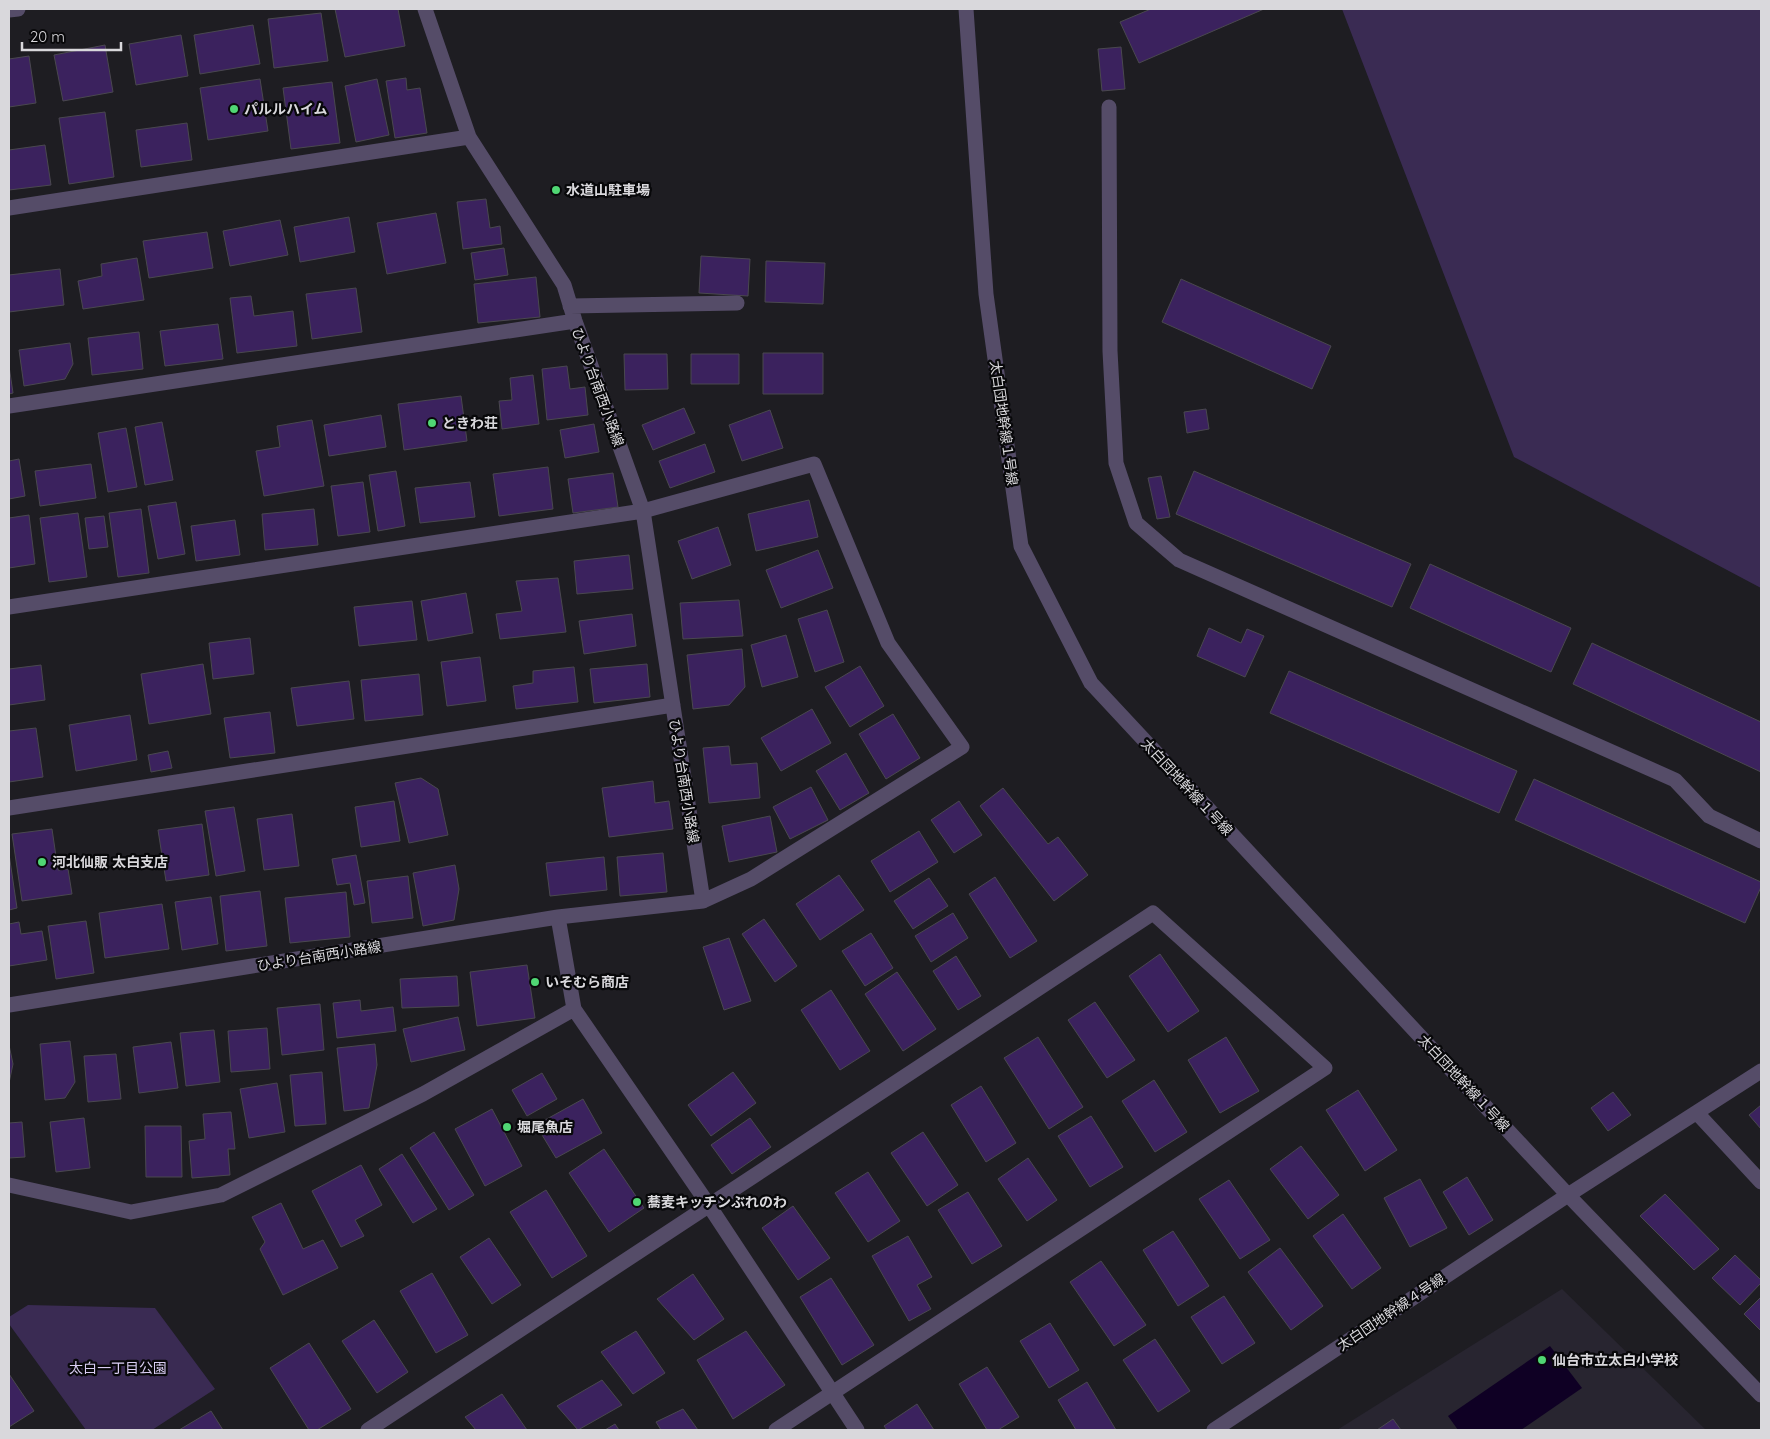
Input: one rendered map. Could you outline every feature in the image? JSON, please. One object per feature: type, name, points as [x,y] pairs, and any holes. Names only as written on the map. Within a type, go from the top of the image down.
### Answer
[{"type":"street","points":[[9,10],[18,9]]},
{"type":"street","name":"ひより台南西小路線","points":[[9,1005],[558,917],[703,901],[643,511],[575,322],[564,285],[469,137],[425,9]]},
{"type":"street","name":"太白団地幹線１号線","points":[[966,9],[986,294],[1021,546],[1091,683],[1568,1195],[1761,1395]]},
{"type":"street","points":[[1109,107],[1110,351],[1116,463],[1136,523],[1179,560],[1675,780],[1709,816],[1761,841]]},
{"type":"street","points":[[9,208],[469,137]]},
{"type":"street","points":[[570,306],[738,303]]},
{"type":"street","points":[[9,406],[575,322]]},
{"type":"street","points":[[9,607],[643,511],[814,464],[888,643],[962,747],[751,879],[703,901]]},
{"type":"street","points":[[9,808],[672,705]]},
{"type":"street","points":[[368,1430],[708,1204],[1153,913],[1325,1068],[776,1430]]},
{"type":"street","points":[[558,917],[574,1009],[708,1204],[857,1430]]},
{"type":"street","points":[[9,1185],[131,1212],[221,1195],[423,1094],[574,1009]]},
{"type":"street","name":"太白団地幹線４号線","points":[[1214,1430],[1568,1195],[1761,1071]]},
{"type":"street","points":[[1697,1113],[1761,1182]]},
{"type":"shaded area","name":"仙台市立太白小学校","points":[[1562,1289],[1706,1430],[1337,1430]]},
{"type":"shaded area","points":[[1550,1346],[1582,1388],[1521,1430],[1458,1430],[1448,1416]]},
{"type":"green space","points":[[1342,9],[1761,9],[1761,588],[1514,457]]},
{"type":"green space","name":"太白一丁目公園","points":[[28,1305],[155,1308],[215,1389],[152,1430],[86,1430],[9,1324],[9,1317]]},
{"type":"building","points":[[335,9],[398,9],[405,46],[345,57]]},
{"type":"building","points":[[1151,9],[1264,9],[1139,63],[1120,22]]},
{"type":"building","points":[[321,13],[328,61],[274,68],[268,19]]},
{"type":"building","points":[[253,25],[260,64],[200,74],[194,35]]},
{"type":"building","points":[[181,35],[188,76],[136,85],[129,44]]},
{"type":"building","points":[[105,45],[113,92],[63,101],[54,55]]},
{"type":"building","points":[[1121,47],[1125,89],[1102,91],[1098,49]]},
{"type":"building","points":[[29,56],[36,103],[9,107],[9,59]]},
{"type":"building","points":[[406,78],[407,90],[420,88],[427,133],[395,138],[386,81]]},
{"type":"building","name":"パルルハイム","points":[[260,79],[268,131],[208,140],[200,88]]},
{"type":"building","points":[[377,79],[389,135],[356,142],[345,86]]},
{"type":"building","points":[[332,82],[340,143],[291,149],[283,88]]},
{"type":"building","points":[[105,112],[114,177],[69,184],[59,118]]},
{"type":"building","points":[[187,123],[192,160],[141,167],[136,130]]},
{"type":"building","points":[[45,145],[51,185],[9,190],[9,150]]},
{"type":"building","points":[[486,199],[490,228],[500,226],[502,244],[463,249],[457,202]]},
{"type":"building","points":[[436,213],[446,263],[387,274],[377,223]]},
{"type":"building","points":[[349,217],[355,252],[300,262],[294,227]]},
{"type":"building","points":[[280,220],[288,255],[230,266],[223,231]]},
{"type":"building","points":[[207,232],[213,268],[149,278],[143,241]]},
{"type":"building","points":[[504,248],[508,275],[475,280],[471,253]]},
{"type":"building","points":[[701,256],[750,259],[748,296],[699,293]]},
{"type":"building","points":[[137,258],[144,300],[83,309],[78,281],[102,276],[101,264]]},
{"type":"building","points":[[766,261],[825,263],[823,304],[765,302]]},
{"type":"building","points":[[60,269],[64,305],[9,312],[9,275]]},
{"type":"building","points":[[536,277],[540,317],[478,323],[474,284]]},
{"type":"building","points":[[1181,279],[1331,346],[1312,389],[1162,322]]},
{"type":"building","points":[[356,288],[362,332],[312,339],[306,294]]},
{"type":"building","points":[[251,296],[254,316],[293,311],[297,346],[237,353],[230,298]]},
{"type":"building","points":[[218,324],[223,359],[165,366],[160,331]]},
{"type":"building","points":[[139,332],[143,369],[92,375],[88,338]]},
{"type":"building","points":[[70,343],[73,364],[65,379],[24,386],[19,350]]},
{"type":"building","points":[[763,353],[823,353],[823,394],[763,394]]},
{"type":"building","points":[[624,354],[667,354],[668,389],[625,390]]},
{"type":"building","points":[[691,354],[739,354],[739,384],[691,384]]},
{"type":"building","points":[[9,366],[13,393],[9,394]]},
{"type":"building","points":[[567,366],[570,389],[585,387],[588,415],[547,420],[542,369]]},
{"type":"building","points":[[533,375],[539,424],[502,429],[499,401],[512,400],[510,378]]},
{"type":"building","name":"ときわ荘","points":[[461,396],[467,441],[404,450],[398,404]]},
{"type":"building","points":[[684,408],[695,433],[653,450],[642,425]]},
{"type":"building","points":[[1206,409],[1209,429],[1187,433],[1184,412]]},
{"type":"building","points":[[770,410],[783,448],[742,461],[729,425]]},
{"type":"building","points":[[381,415],[386,447],[329,456],[324,425]]},
{"type":"building","points":[[312,420],[324,486],[264,496],[256,451],[280,447],[277,426]]},
{"type":"building","points":[[162,422],[173,480],[145,485],[135,427]]},
{"type":"building","points":[[594,424],[599,452],[565,458],[560,430]]},
{"type":"building","points":[[126,428],[137,487],[108,492],[98,433]]},
{"type":"building","points":[[705,444],[715,472],[670,488],[659,461]]},
{"type":"building","points":[[19,459],[25,496],[9,499],[9,461]]},
{"type":"building","points":[[91,464],[96,498],[40,506],[35,471]]},
{"type":"building","points":[[548,467],[553,509],[499,516],[493,474]]},
{"type":"building","points":[[396,471],[405,526],[378,531],[369,475]]},
{"type":"building","points":[[1194,471],[1411,564],[1392,607],[1176,514]]},
{"type":"building","points":[[613,473],[618,507],[573,513],[568,479]]},
{"type":"building","points":[[1161,476],[1170,517],[1157,519],[1148,478]]},
{"type":"building","points":[[363,482],[370,532],[338,536],[331,486]]},
{"type":"building","points":[[470,482],[475,517],[420,523],[415,488]]},
{"type":"building","points":[[809,500],[818,537],[756,551],[748,514]]},
{"type":"building","points":[[176,502],[185,554],[158,559],[148,506]]},
{"type":"building","points":[[141,509],[149,573],[118,577],[109,513]]},
{"type":"building","points":[[314,509],[318,545],[265,550],[262,514]]},
{"type":"building","points":[[78,513],[87,577],[49,582],[40,518]]},
{"type":"building","points":[[29,515],[35,564],[9,568],[9,518]]},
{"type":"building","points":[[104,516],[108,547],[89,549],[85,518]]},
{"type":"building","points":[[235,520],[240,555],[196,561],[191,526]]},
{"type":"building","points":[[718,527],[731,565],[692,579],[678,541]]},
{"type":"building","points":[[818,550],[833,588],[781,608],[766,570]]},
{"type":"building","points":[[629,555],[633,589],[577,594],[574,561]]},
{"type":"building","points":[[1430,564],[1571,628],[1551,672],[1410,608]]},
{"type":"building","points":[[558,578],[566,632],[500,639],[496,614],[522,611],[516,581]]},
{"type":"building","points":[[466,593],[473,633],[428,641],[421,601]]},
{"type":"building","points":[[739,600],[743,636],[683,639],[680,603]]},
{"type":"building","points":[[412,601],[417,640],[359,646],[354,607]]},
{"type":"building","points":[[827,610],[844,662],[815,672],[798,619]]},
{"type":"building","points":[[632,614],[636,646],[584,654],[579,621]]},
{"type":"building","points":[[1209,628],[1241,643],[1247,629],[1264,636],[1245,677],[1197,656]]},
{"type":"building","points":[[786,635],[798,677],[762,687],[751,645]]},
{"type":"building","points":[[250,638],[254,674],[213,679],[209,643]]},
{"type":"building","points":[[1592,643],[1761,722],[1761,772],[1573,684]]},
{"type":"building","points":[[742,649],[745,687],[729,705],[693,709],[687,655]]},
{"type":"building","points":[[480,657],[486,701],[447,706],[441,662]]},
{"type":"building","points":[[203,664],[211,714],[149,724],[141,674]]},
{"type":"building","points":[[647,664],[650,697],[594,703],[590,669]]},
{"type":"building","points":[[41,665],[45,700],[9,705],[9,669]]},
{"type":"building","points":[[860,666],[884,706],[850,727],[825,687]]},
{"type":"building","points":[[574,667],[578,702],[516,709],[513,686],[533,683],[533,671]]},
{"type":"building","points":[[1289,671],[1517,771],[1499,813],[1270,713]]},
{"type":"building","points":[[419,674],[423,715],[365,721],[361,680]]},
{"type":"building","points":[[349,681],[354,719],[297,726],[291,688]]},
{"type":"building","points":[[812,709],[831,743],[781,771],[761,738]]},
{"type":"building","points":[[270,712],[275,753],[230,758],[224,718]]},
{"type":"building","points":[[893,714],[920,758],[886,779],[859,734]]},
{"type":"building","points":[[130,715],[137,760],[76,771],[69,725]]},
{"type":"building","points":[[36,728],[43,777],[9,782],[9,731]]},
{"type":"building","points":[[729,746],[731,765],[757,763],[760,798],[709,803],[703,748]]},
{"type":"building","points":[[168,751],[172,768],[151,772],[148,755]]},
{"type":"building","points":[[846,753],[869,793],[840,810],[816,771]]},
{"type":"building","points":[[421,778],[438,789],[448,835],[409,843],[395,783]]},
{"type":"building","points":[[1534,779],[1761,882],[1761,887],[1745,923],[1515,820]]},
{"type":"building","points":[[653,781],[655,803],[669,801],[673,829],[609,837],[602,788]]},
{"type":"building","points":[[811,787],[828,820],[790,839],[773,807]]},
{"type":"building","points":[[1003,788],[1048,844],[1058,837],[1088,875],[1054,901],[980,806]]},
{"type":"building","points":[[394,801],[400,841],[361,847],[355,807]]},
{"type":"building","points":[[959,801],[982,835],[954,853],[931,820]]},
{"type":"building","points":[[234,807],[245,871],[216,876],[205,811]]},
{"type":"building","points":[[292,814],[299,866],[264,870],[257,819]]},
{"type":"building","points":[[770,816],[777,852],[729,862],[722,826]]},
{"type":"building","points":[[202,824],[209,875],[166,881],[158,830]]},
{"type":"building","points":[[52,829],[58,870],[68,869],[72,894],[22,901],[12,834]]},
{"type":"building","points":[[919,831],[938,862],[890,892],[871,861]]},
{"type":"building","points":[[663,853],[667,892],[620,896],[617,857]]},
{"type":"building","points":[[9,854],[17,908],[9,910]]},
{"type":"building","points":[[356,855],[365,903],[354,905],[350,883],[337,885],[332,859]]},
{"type":"building","points":[[604,857],[607,890],[550,896],[546,863]]},
{"type":"building","points":[[455,865],[459,889],[454,920],[423,926],[413,873]]},
{"type":"building","points":[[839,875],[864,910],[820,940],[796,904]]},
{"type":"building","points":[[408,876],[413,918],[372,923],[367,881]]},
{"type":"building","points":[[995,877],[1037,941],[1010,958],[969,894]]},
{"type":"building","points":[[929,878],[948,906],[913,929],[894,901]]},
{"type":"building","points":[[260,891],[267,946],[226,951],[220,896]]},
{"type":"building","points":[[346,892],[350,937],[290,943],[285,898]]},
{"type":"building","points":[[211,897],[218,944],[182,950],[175,902]]},
{"type":"building","points":[[162,904],[169,949],[105,958],[99,913]]},
{"type":"building","points":[[953,913],[968,938],[931,962],[915,936]]},
{"type":"building","points":[[764,919],[797,966],[775,982],[742,934]]},
{"type":"building","points":[[86,921],[94,973],[56,979],[48,926]]},
{"type":"building","points":[[19,922],[21,934],[42,931],[47,960],[9,966],[9,924]]},
{"type":"building","points":[[871,933],[893,968],[865,986],[842,951]]},
{"type":"building","points":[[729,938],[751,1001],[724,1010],[703,947]]},
{"type":"building","points":[[1160,954],[1199,1011],[1168,1032],[1129,976]]},
{"type":"building","points":[[956,956],[981,996],[958,1010],[933,971]]},
{"type":"building","points":[[527,965],[535,1018],[477,1026],[470,972]]},
{"type":"building","points":[[897,972],[936,1029],[903,1051],[865,994]]},
{"type":"building","points":[[457,976],[459,1006],[402,1008],[400,979]]},
{"type":"building","points":[[831,990],[870,1051],[840,1070],[801,1010]]},
{"type":"building","points":[[360,1000],[361,1011],[393,1007],[396,1031],[337,1038],[333,1003]]},
{"type":"building","points":[[1095,1002],[1135,1060],[1107,1078],[1068,1020]]},
{"type":"building","points":[[320,1004],[324,1050],[282,1055],[277,1008]]},
{"type":"building","points":[[458,1017],[465,1050],[411,1062],[403,1029]]},
{"type":"building","points":[[267,1028],[270,1069],[231,1072],[228,1031]]},
{"type":"building","points":[[214,1030],[220,1082],[186,1086],[180,1033]]},
{"type":"building","points":[[1038,1037],[1083,1107],[1049,1129],[1004,1058]]},
{"type":"building","points":[[1226,1037],[1259,1091],[1220,1113],[1188,1060]]},
{"type":"building","points":[[70,1041],[75,1082],[65,1098],[45,1100],[40,1044]]},
{"type":"building","points":[[171,1042],[178,1088],[139,1093],[133,1047]]},
{"type":"building","points":[[375,1044],[377,1065],[369,1108],[344,1111],[337,1048]]},
{"type":"building","points":[[9,1045],[13,1064],[9,1083]]},
{"type":"building","points":[[116,1054],[121,1099],[88,1102],[84,1056]]},
{"type":"building","points":[[322,1072],[326,1124],[295,1126],[290,1075]]},
{"type":"building","points":[[733,1072],[756,1103],[711,1136],[688,1105]]},
{"type":"building","points":[[542,1073],[557,1099],[527,1116],[512,1090]]},
{"type":"building","points":[[1154,1080],[1187,1132],[1155,1152],[1122,1101]]},
{"type":"building","points":[[277,1083],[285,1132],[249,1138],[240,1089]]},
{"type":"building","points":[[981,1086],[1016,1143],[986,1162],[951,1105]]},
{"type":"building","points":[[1358,1090],[1397,1150],[1365,1171],[1326,1110]]},
{"type":"building","points":[[1613,1092],[1631,1115],[1608,1131],[1591,1108]]},
{"type":"building","points":[[583,1099],[602,1133],[556,1158],[536,1125]]},
{"type":"building","points":[[1761,1105],[1761,1129],[1749,1115]]},
{"type":"building","points":[[492,1109],[522,1166],[485,1186],[455,1129]]},
{"type":"building","points":[[231,1112],[235,1149],[228,1149],[230,1175],[192,1178],[189,1141],[205,1139],[203,1114]]},
{"type":"building","points":[[1091,1116],[1123,1167],[1090,1187],[1058,1136]]},
{"type":"building","points":[[84,1118],[90,1168],[56,1172],[50,1122]]},
{"type":"building","points":[[750,1118],[771,1147],[732,1174],[711,1145]]},
{"type":"building","points":[[22,1122],[25,1157],[9,1158],[9,1123]]},
{"type":"building","points":[[145,1126],[181,1126],[182,1177],[146,1177]]},
{"type":"building","points":[[434,1132],[474,1195],[449,1210],[410,1148]]},
{"type":"building","points":[[923,1132],[958,1185],[927,1206],[891,1153]]},
{"type":"building","points":[[1301,1146],[1339,1195],[1308,1219],[1270,1169]]},
{"type":"building","points":[[604,1149],[644,1208],[609,1232],[569,1173]]},
{"type":"building","points":[[402,1154],[437,1209],[413,1223],[379,1169]]},
{"type":"building","points":[[1028,1158],[1057,1200],[1027,1221],[998,1179]]},
{"type":"building","points":[[361,1165],[382,1205],[355,1220],[364,1236],[341,1247],[312,1191]]},
{"type":"building","points":[[868,1172],[900,1221],[868,1242],[835,1193]]},
{"type":"building","points":[[1467,1177],[1493,1220],[1469,1235],[1443,1192]]},
{"type":"building","points":[[1420,1179],[1447,1228],[1410,1247],[1384,1198]]},
{"type":"building","points":[[1229,1180],[1270,1240],[1240,1259],[1199,1199]]},
{"type":"building","points":[[546,1190],[587,1256],[552,1278],[510,1212]]},
{"type":"building","points":[[968,1192],[1002,1246],[972,1264],[938,1210]]},
{"type":"building","points":[[1665,1194],[1719,1249],[1694,1270],[1640,1216]]},
{"type":"building","points":[[281,1203],[303,1249],[323,1240],[338,1268],[283,1295],[260,1249],[265,1242],[252,1217]]},
{"type":"building","points":[[793,1206],[830,1258],[798,1280],[762,1228]]},
{"type":"building","points":[[1343,1214],[1381,1268],[1352,1289],[1313,1236]]},
{"type":"building","points":[[1173,1231],[1209,1286],[1178,1306],[1143,1250]]},
{"type":"building","points":[[908,1236],[932,1277],[917,1285],[931,1309],[909,1321],[872,1256]]},
{"type":"building","points":[[489,1238],[521,1285],[492,1304],[460,1257]]},
{"type":"building","points":[[1280,1248],[1323,1306],[1291,1330],[1248,1272]]},
{"type":"building","points":[[1735,1255],[1761,1280],[1761,1283],[1740,1305],[1712,1278]]},
{"type":"building","points":[[1101,1261],[1146,1325],[1114,1346],[1070,1282]]},
{"type":"building","points":[[432,1273],[468,1335],[436,1353],[400,1291]]},
{"type":"building","points":[[693,1274],[724,1319],[694,1340],[657,1299]]},
{"type":"building","points":[[831,1278],[874,1345],[842,1365],[800,1297]]},
{"type":"building","points":[[1224,1296],[1255,1343],[1222,1364],[1191,1317]]},
{"type":"building","points":[[1761,1297],[1761,1331],[1744,1314]]},
{"type":"building","points":[[374,1320],[408,1372],[377,1393],[342,1341]]},
{"type":"building","points":[[1050,1323],[1079,1370],[1049,1388],[1020,1341]]},
{"type":"building","points":[[636,1331],[665,1373],[633,1394],[601,1352]]},
{"type":"building","points":[[746,1331],[785,1385],[733,1419],[697,1360]]},
{"type":"building","points":[[1155,1339],[1190,1391],[1158,1412],[1123,1360]]},
{"type":"building","points":[[309,1343],[351,1409],[317,1430],[309,1430],[270,1368]]},
{"type":"building","points":[[987,1367],[1019,1417],[998,1430],[987,1430],[959,1384]]},
{"type":"building","points":[[9,1374],[34,1411],[9,1427]]},
{"type":"building","points":[[602,1380],[622,1405],[578,1430],[557,1406]]},
{"type":"building","points":[[1087,1382],[1116,1430],[1076,1430],[1058,1400]]},
{"type":"building","points":[[502,1394],[527,1430],[476,1430],[465,1417]]},
{"type":"building","points":[[917,1404],[934,1430],[887,1430],[884,1426]]},
{"type":"building","points":[[683,1409],[698,1430],[661,1430],[656,1422]]},
{"type":"building","points":[[211,1411],[223,1430],[179,1430]]},
{"type":"building","points":[[1393,1419],[1401,1430],[1377,1430]]},
{"type":"building","points":[[615,1424],[619,1430],[605,1430]]},
{"type":"place","name":"パルルハイム","points":[[234,109]]},
{"type":"place","name":"水道山駐車場","points":[[556,190]]},
{"type":"place","name":"ときわ荘","points":[[432,423]]},
{"type":"place","name":"河北仙販 太白支店","points":[[42,862]]},
{"type":"place","name":"いそむら商店","points":[[535,982]]},
{"type":"place","name":"堀尾魚店","points":[[507,1127]]},
{"type":"place","name":"蕎麦キッチンぶれのわ","points":[[637,1202]]},
{"type":"place","name":"仙台市立太白小学校","points":[[1542,1360]]}]
